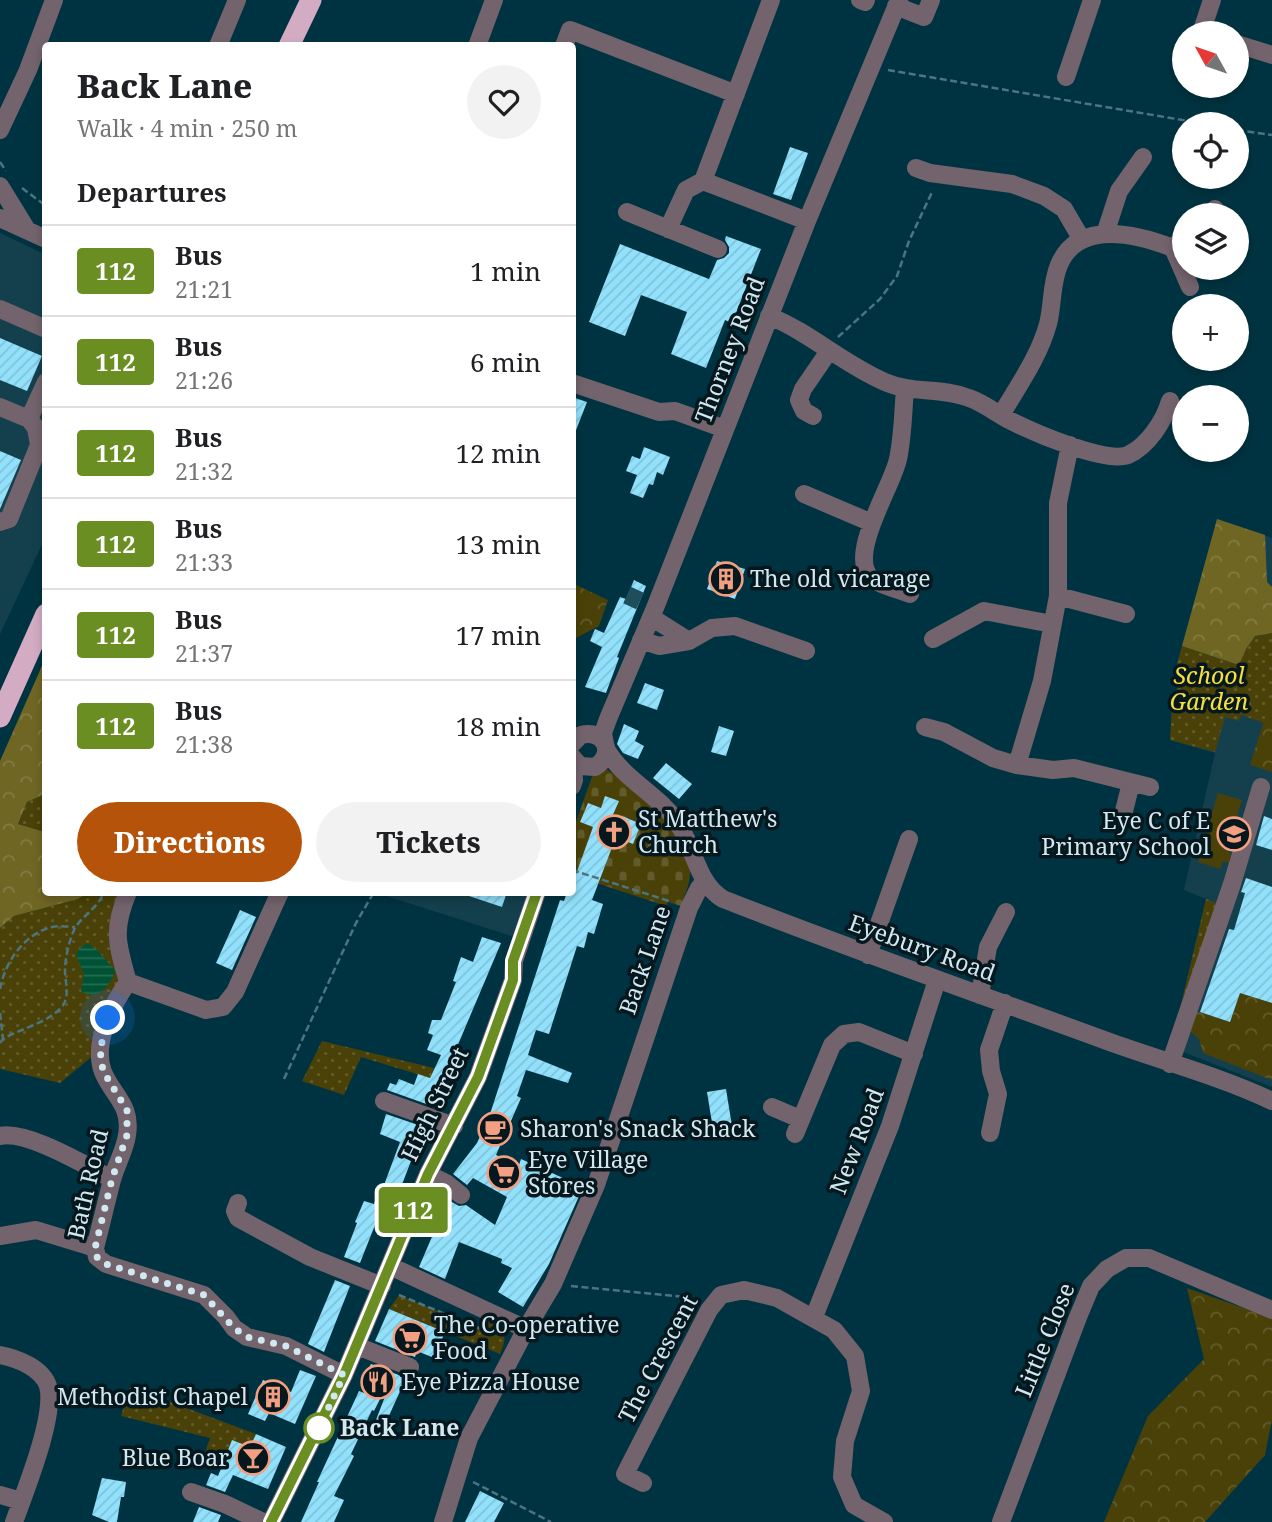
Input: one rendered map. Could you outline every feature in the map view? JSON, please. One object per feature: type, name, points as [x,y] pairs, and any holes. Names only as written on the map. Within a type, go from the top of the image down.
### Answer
[{"type":"highway","points":[[291,42],[312,0]]},
{"type":"highway","points":[[0,717],[42,623]]},
{"type":"street","points":[[220,42],[237,0]]},
{"type":"street","points":[[478,42],[494,0]]},
{"type":"street","points":[[668,229],[686,190],[703,181],[771,0]]},
{"type":"street","points":[[860,0],[866,0]]},
{"type":"street","points":[[1066,77],[1092,0]]},
{"type":"street","points":[[1205,21],[1212,0]]},
{"type":"street","points":[[2,120],[27,70],[48,2]]},
{"type":"street","points":[[897,3],[925,15]]},
{"type":"street","name":"Thorney Road","points":[[589,763],[641,640],[649,609],[725,429],[897,3]]},
{"type":"street","points":[[566,42],[570,30],[736,94]]},
{"type":"street","points":[[1250,48],[1272,55]]},
{"type":"street","points":[[1105,234],[1119,191],[1143,157]]},
{"type":"street","points":[[916,167],[930,173],[1012,184],[1044,196],[1064,209],[1081,238]]},
{"type":"street","points":[[703,181],[807,221]]},
{"type":"street","points":[[0,186],[27,230]]},
{"type":"street","points":[[627,212],[718,249]]},
{"type":"street","points":[[0,218],[42,237]]},
{"type":"street","points":[[1001,415],[1032,362],[1048,325],[1058,266],[1064,254],[1081,238],[1105,234],[1172,242]]},
{"type":"street","points":[[1188,280],[1190,287]]},
{"type":"street","points":[[0,309],[42,327]]},
{"type":"street","points":[[769,316],[793,326],[857,369],[905,389],[948,392],[970,398],[1038,434],[1101,455],[1127,456],[1149,439],[1172,412]]},
{"type":"street","points":[[813,416],[804,411],[799,400],[803,389],[829,351]]},
{"type":"street","points":[[576,384],[659,412],[676,411],[725,429]]},
{"type":"street","points":[[905,389],[898,461],[872,523],[865,550],[866,570],[871,578],[910,594]]},
{"type":"street","points":[[29,419],[42,391]]},
{"type":"street","points":[[0,407],[29,419],[36,428],[39,445],[9,519],[0,523]]},
{"type":"street","points":[[1017,765],[1042,681],[1058,596],[1058,503],[1070,445]]},
{"type":"street","points":[[804,494],[872,523]]},
{"type":"street","points":[[1058,596],[1126,614]]},
{"type":"street","points":[[649,609],[690,641]]},
{"type":"street","points":[[933,639],[984,611],[1052,624]]},
{"type":"street","points":[[641,640],[659,646],[690,641],[712,628],[735,626],[806,651]]},
{"type":"street","points":[[578,735],[608,719]]},
{"type":"street","points":[[925,727],[944,732],[993,758],[1017,765],[1053,770],[1074,768],[1150,787]]},
{"type":"street","name":"Eyebury Road","points":[[578,735],[597,735],[589,763],[675,818],[687,838],[705,881],[714,894],[723,900],[937,980],[1238,1085],[1272,1101]]},
{"type":"street","points":[[1124,811],[1131,783]]},
{"type":"street","points":[[1170,1063],[1232,884],[1261,787]]},
{"type":"street","points":[[868,955],[909,839]]},
{"type":"street","name":"Back Lane","points":[[443,1522],[469,1438],[496,1379],[553,1284],[596,1185],[689,908],[705,881]]},
{"type":"street","points":[[126,896],[117,920],[117,943],[128,982],[206,1010],[223,1007],[235,992],[279,896]]},
{"type":"street","name":"High Street","points":[[271,1522],[344,1375],[428,1174],[478,1077],[513,980],[513,961],[536,896]]},
{"type":"street","points":[[980,995],[988,947],[1006,912]]},
{"type":"street","name":"New Road","points":[[814,1317],[890,1126],[937,980]]},
{"type":"street","name":"Bath Road","points":[[128,982],[108,1018],[100,1050],[103,1071],[127,1110],[127,1135],[112,1179],[95,1248],[97,1257],[106,1264],[204,1295],[234,1328],[247,1337],[286,1346],[344,1375]]},
{"type":"street","points":[[990,1132],[998,1094],[991,1071],[989,1050],[1005,1003]]},
{"type":"street","points":[[772,1107],[797,1126],[832,1045],[844,1034],[859,1032],[914,1054]]},
{"type":"street","points":[[384,1101],[454,1126]]},
{"type":"street","points":[[0,1136],[10,1134],[34,1141],[112,1179]]},
{"type":"street","points":[[428,1174],[461,1195]]},
{"type":"street","points":[[238,1203],[235,1211],[239,1218],[310,1257],[382,1286]]},
{"type":"street","points":[[0,1236],[36,1230],[95,1248]]},
{"type":"street","name":"Little Close","points":[[1001,1522],[1091,1286],[1108,1269],[1126,1258],[1149,1258],[1272,1310]]},
{"type":"street","points":[[390,1266],[526,1329]]},
{"type":"street","name":"The Crescent","points":[[643,1483],[625,1474],[709,1310],[722,1294],[744,1290],[777,1297],[814,1317],[834,1330],[855,1356],[861,1391],[845,1441],[842,1477],[854,1505],[884,1522]]},
{"type":"street","points":[[357,1346],[410,1367]]},
{"type":"street","points":[[0,1355],[31,1366],[47,1384],[50,1411],[14,1522]]},
{"type":"street","points":[[191,1492],[263,1522]]},
{"type":"street","points":[[0,1495],[21,1502]]},
{"type":"path","points":[[871,68],[1172,118]]},
{"type":"path","points":[[1249,132],[1272,135]]},
{"type":"path","points":[[829,351],[834,340],[880,299],[897,276],[909,241],[941,174]]},
{"type":"path","points":[[576,871],[689,908]]},
{"type":"path","points":[[0,1013],[1,1041],[49,1018],[62,1008],[66,998],[65,969],[68,950],[76,927],[99,904],[102,896]]},
{"type":"path","points":[[284,1079],[356,923],[372,896]]},
{"type":"path","points":[[0,989],[9,963],[26,941],[38,932],[54,926],[76,927]]},
{"type":"path","points":[[553,1284],[685,1297],[709,1310]]},
{"type":"path","points":[[399,1295],[479,1328],[493,1314]]},
{"type":"path","points":[[458,1475],[551,1522]]},
{"type":"shaded area","points":[[0,233],[42,253],[42,544],[0,634]]},
{"type":"shaded area","name":"Eye C of E Primary School","points":[[1217,519],[1272,538],[1272,1087],[1171,1047],[1206,899],[1184,890],[1215,753],[1170,740],[1172,708],[1178,684],[1173,679]]},
{"type":"shaded area","points":[[387,896],[536,896],[521,939]]},
{"type":"shaded area","points":[[87,943],[115,970],[107,986],[92,994],[81,991],[84,974],[76,955]]},
{"type":"green space","points":[[1217,519],[1265,535],[1267,582],[1272,587],[1272,633],[1255,636],[1239,665],[1182,646]]},
{"type":"green space","points":[[576,585],[608,600],[599,626],[576,638]]},
{"type":"green space","name":"School Garden","points":[[1272,633],[1272,703],[1264,723],[1241,715],[1239,721],[1225,717],[1215,752],[1170,740],[1172,708],[1178,684],[1173,679],[1182,646],[1239,665],[1255,636]]},
{"type":"green space","points":[[42,666],[42,795],[27,802],[18,824],[42,831],[42,896],[82,896],[14,916],[0,928],[0,761]]},
{"type":"green space","points":[[1270,702],[1272,703],[1272,772],[1250,765]]},
{"type":"green space","points":[[603,768],[619,777],[671,823],[687,854],[690,868],[689,882],[681,906],[668,902],[666,906],[576,876],[576,822],[594,771]]},
{"type":"green space","points":[[1218,793],[1242,800],[1226,851],[1231,853],[1229,863],[1223,861],[1220,869],[1198,862]]},
{"type":"green space","points":[[42,795],[42,831],[18,824],[27,802]]},
{"type":"green space","points":[[82,896],[133,896],[117,943],[128,982],[100,1050],[60,1083],[0,1069],[0,928],[14,916]]},
{"type":"green space","points":[[1206,899],[1216,903],[1171,1047]]},
{"type":"green space","points":[[1247,960],[1242,993],[1272,1003],[1272,1080],[1203,1053],[1199,1039],[1190,1031],[1196,1011],[1230,1022]]},
{"type":"green space","points":[[322,1041],[434,1068],[430,1078],[361,1057],[344,1095],[302,1081]]},
{"type":"green space","points":[[1187,1288],[1272,1318],[1272,1420],[1265,1455],[1205,1522],[1104,1522],[1148,1416],[1204,1359]]},
{"type":"green space","points":[[399,1295],[479,1328],[487,1320],[503,1334],[504,1342],[500,1354],[389,1309]]},
{"type":"green space","points":[[130,1387],[256,1434],[250,1447],[232,1441],[220,1469],[202,1461],[210,1438],[121,1416]]},
{"type":"building","points":[[790,147],[808,153],[791,200],[773,194]]},
{"type":"building","points":[[726,236],[761,249],[732,323],[725,320],[706,368],[671,354],[687,312],[641,295],[625,336],[589,322],[620,244],[709,279],[717,260],[729,253]]},
{"type":"building","points":[[0,338],[42,356],[27,391],[0,380]]},
{"type":"building","points":[[576,398],[587,402],[576,430]]},
{"type":"building","points":[[644,447],[670,457],[663,475],[657,472],[653,485],[649,484],[643,498],[630,493],[637,475],[626,471],[632,456],[640,459]]},
{"type":"building","points":[[0,451],[21,460],[0,509]]},
{"type":"building","name":"The old vicarage","points":[[717,561],[745,569],[735,599],[707,589]]},
{"type":"building","points":[[634,580],[646,586],[617,657],[619,658],[606,693],[585,687],[602,647],[590,641],[595,629],[604,633],[620,597],[626,599]]},
{"type":"building","points":[[645,683],[664,690],[657,710],[637,703]]},
{"type":"building","points":[[624,724],[639,731],[635,741],[644,746],[638,759],[623,753],[617,744]]},
{"type":"building","points":[[719,726],[734,731],[726,756],[711,752]]},
{"type":"building","points":[[666,763],[692,784],[679,799],[653,778]]},
{"type":"building","points":[[605,796],[619,801],[604,835],[606,836],[622,816],[641,824],[633,844],[616,837],[592,900],[603,904],[594,934],[588,932],[584,948],[577,946],[549,1034],[536,1030],[528,1055],[572,1073],[568,1083],[526,1070],[517,1096],[521,1098],[496,1155],[519,1165],[521,1159],[583,1187],[549,1264],[523,1307],[498,1292],[512,1268],[501,1263],[502,1259],[459,1242],[445,1279],[419,1267],[450,1201],[459,1206],[466,1205],[495,1225],[507,1197],[473,1178],[467,1185],[453,1174],[477,1143],[490,1114],[560,900],[564,901],[566,896],[576,896],[576,874],[593,827],[580,822],[588,803],[601,808]]},
{"type":"building","points":[[1264,816],[1272,819],[1272,850],[1256,845]]},
{"type":"building","points":[[1246,878],[1272,887],[1272,1003],[1240,993],[1230,1022],[1200,1012],[1229,929],[1234,930],[1245,893],[1241,892]]},
{"type":"building","points":[[469,896],[506,896],[502,907]]},
{"type":"building","points":[[240,910],[256,917],[232,970],[216,963]]},
{"type":"building","points":[[482,937],[501,943],[432,1106],[387,1090],[390,1083],[396,1085],[399,1079],[414,1085],[418,1074],[430,1078],[441,1055],[427,1050],[433,1035],[428,1033],[432,1020],[441,1020],[456,982],[453,981],[461,957],[473,962]]},
{"type":"building","points":[[726,1089],[732,1126],[713,1129],[707,1092]]},
{"type":"building","points":[[386,1114],[424,1127],[385,1229],[375,1225],[360,1263],[344,1257],[357,1223],[355,1222],[364,1201],[374,1204],[378,1201],[400,1142],[380,1134]]},
{"type":"building","points":[[335,1280],[350,1286],[324,1352],[308,1344]]},
{"type":"building","name":"The Co-operative Food","points":[[389,1309],[445,1332],[434,1358],[417,1351],[415,1357],[375,1341]]},
{"type":"building","points":[[371,1364],[406,1378],[383,1429],[374,1425],[391,1381],[367,1372]]},
{"type":"building","name":"Methodist Chapel","points":[[300,1370],[316,1376],[295,1424],[269,1413],[265,1421],[248,1414],[263,1380],[291,1392]]},
{"type":"building","points":[[359,1391],[380,1399],[351,1454],[354,1456],[334,1496],[344,1500],[334,1522],[301,1522],[317,1482]]},
{"type":"building","name":"Blue Boar","points":[[256,1434],[286,1447],[268,1489],[233,1475],[225,1492],[206,1485],[211,1473],[218,1476],[232,1440],[250,1447]]},
{"type":"building","points":[[102,1478],[126,1482],[117,1522],[109,1522],[92,1515]]},
{"type":"building","points":[[480,1491],[504,1503],[494,1522],[465,1522]]},
{"type":"building","points":[[199,1507],[221,1515],[218,1522],[193,1522]]},
{"type":"tunnel","points":[[627,595],[640,601]]},
{"type":"bus line","name":"112","points":[[271,1522],[344,1375],[428,1174],[478,1077],[513,980],[513,961],[536,896]]},
{"type":"place","name":"The old vicarage","points":[[726,579]]},
{"type":"place","name":"St Matthew's Church","points":[[614,832]]},
{"type":"place","name":"Eye C of E Primary School","points":[[1234,834]]},
{"type":"place","name":"Sharon's Snack Shack","points":[[495,1129]]},
{"type":"place","name":"Eye Village Stores","points":[[504,1173]]},
{"type":"place","name":"The Co-operative Food","points":[[410,1338]]},
{"type":"place","name":"Eye Pizza House","points":[[378,1382]]},
{"type":"place","name":"Methodist Chapel","points":[[273,1397]]},
{"type":"place","name":"Back Lane","points":[[319,1428]]},
{"type":"place","name":"Blue Boar","points":[[253,1458]]},
{"type":"route","points":[[108,1018],[100,1050],[103,1071],[127,1110],[127,1135],[112,1179],[95,1248],[97,1257],[106,1264],[204,1295],[234,1328],[247,1337],[286,1346],[344,1375],[319,1428]]}]
